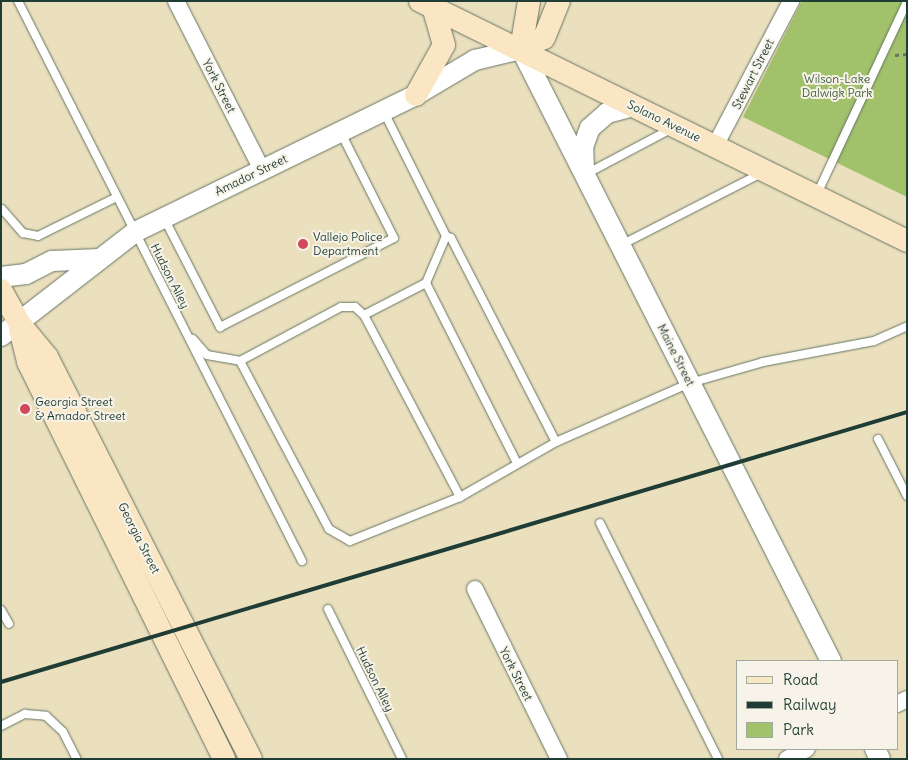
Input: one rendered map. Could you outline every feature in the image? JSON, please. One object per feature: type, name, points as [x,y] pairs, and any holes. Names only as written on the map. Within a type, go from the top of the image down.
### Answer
[{"type":"main road","points":[[521,49],[529,1]]},
{"type":"main road","points":[[521,49],[544,38],[559,1]]},
{"type":"main road","points":[[416,95],[444,45],[426,4]]},
{"type":"main road","name":"Solano Avenue","points":[[426,4],[521,49],[907,241]]},
{"type":"main road","name":"Georgia Street","points":[[1,290],[10,330],[28,362],[224,759]]},
{"type":"main road","name":"Georgia Street","points":[[10,330],[48,360],[251,759]]},
{"type":"street","name":"York Street","points":[[176,1],[262,170]]},
{"type":"street","name":"Stewart Street","points":[[715,146],[790,1]]},
{"type":"street","name":"Amador Street","points":[[10,330],[99,258],[135,232],[416,95],[475,60],[521,49]]},
{"type":"street","name":"Maine Street","points":[[521,49],[829,660]]},
{"type":"street","points":[[584,175],[583,147],[590,128],[607,113],[634,106]]},
{"type":"street","points":[[1,277],[26,274],[52,261],[99,258]]},
{"type":"street","name":"York Street","points":[[475,589],[559,759]]},
{"type":"street","points":[[787,759],[805,750]]},
{"type":"lane","name":"Hudson Alley","points":[[18,1],[302,561]]},
{"type":"lane","points":[[816,196],[907,2]]},
{"type":"lane","points":[[384,110],[446,236],[460,249],[556,442]]},
{"type":"lane","points":[[584,175],[675,126]]},
{"type":"lane","points":[[164,218],[220,327],[394,238],[341,132]]},
{"type":"lane","points":[[621,245],[766,171]]},
{"type":"lane","points":[[2,209],[23,233],[38,236],[117,197]]},
{"type":"lane","points":[[364,315],[426,283],[446,236]]},
{"type":"lane","points":[[426,283],[517,463]]},
{"type":"lane","points":[[185,330],[207,355],[240,361],[341,307],[354,307],[364,315],[460,497]]},
{"type":"lane","points":[[240,361],[329,529],[339,538],[366,538],[460,497],[556,442],[690,383],[763,362],[874,341],[907,326]]},
{"type":"lane","points":[[878,439],[907,496]]},
{"type":"lane","points":[[600,523],[718,759]]},
{"type":"lane","name":"Hudson Alley","points":[[328,609],[402,759]]},
{"type":"lane","points":[[1,610],[9,624]]},
{"type":"lane","points":[[1,726],[24,714],[40,714],[55,722],[77,759]]},
{"type":"green space","name":"Wilson-Lake Dalwigk Park","points":[[802,1],[907,1],[907,197],[743,117]]},
{"type":"railway","points":[[1,682],[907,412]]},
{"type":"place","name":"Vallejo Police Department","points":[[303,244]]},
{"type":"place","name":"Georgia Street & Amador Street","points":[[25,409]]}]
